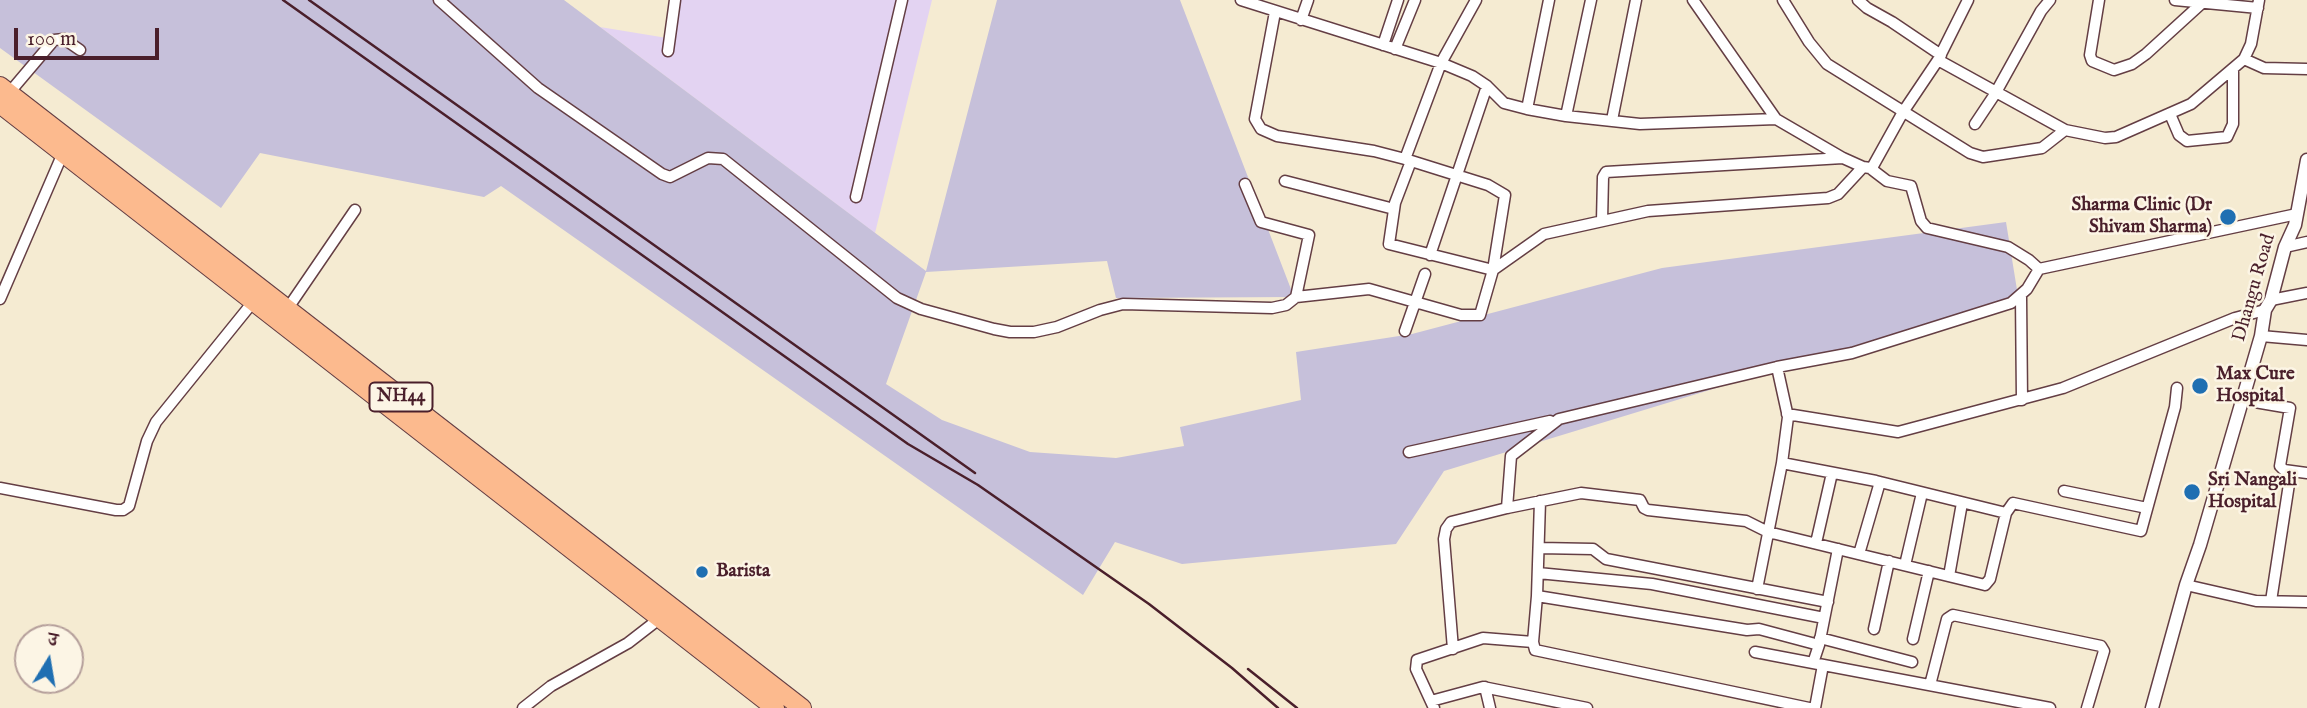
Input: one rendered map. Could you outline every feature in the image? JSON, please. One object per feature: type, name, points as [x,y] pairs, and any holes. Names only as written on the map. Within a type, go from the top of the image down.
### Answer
[{"type":"highway","name":"NH44","points":[[3,94],[63,153],[253,302],[315,340],[547,512],[802,708]]},
{"type":"highway","name":"NH44","points":[[3,94],[288,308],[315,340],[659,619],[775,708]]},
{"type":"street","points":[[439,0],[538,88],[662,174],[670,177],[708,158],[723,159],[897,298],[920,309],[994,330],[1020,332],[1057,327],[1123,304],[1272,308],[1286,304],[1296,297],[1362,288],[1461,315],[1478,316],[1482,312],[1493,270],[1505,195],[1488,185],[1408,160],[1374,151],[1277,136],[1258,125],[1255,119],[1275,12]]},
{"type":"street","points":[[668,51],[675,0]]},
{"type":"street","points":[[856,197],[902,0]]},
{"type":"street","points":[[1241,0],[1441,63],[1472,76],[1504,103],[1527,109],[1640,124],[1776,119]]},
{"type":"street","points":[[1301,20],[1308,0]]},
{"type":"street","points":[[1383,45],[1398,0]]},
{"type":"street","points":[[1395,49],[1415,0]]},
{"type":"street","points":[[1476,0],[1441,63],[1408,160],[1394,209],[1389,244],[1493,270],[1544,234],[1602,221],[1648,211],[1828,198],[1838,194],[1867,168],[1873,166],[1903,112],[1939,57],[1968,0]]},
{"type":"street","points":[[1527,109],[1549,0]]},
{"type":"street","points":[[1566,116],[1591,0]]},
{"type":"street","points":[[1612,120],[1636,0]]},
{"type":"street","points":[[1693,0],[1776,119],[1886,181],[1911,186],[1921,221],[1927,228],[2008,247],[2039,269]]},
{"type":"street","points":[[1858,0],[1995,94],[2066,130],[2105,138],[2116,137],[2170,114],[2202,96],[2244,60],[2251,44],[2259,4],[2175,0]]},
{"type":"street","points":[[1975,124],[2050,0]]},
{"type":"street","points":[[2099,0],[2090,55],[2092,61],[2114,70],[2132,64],[2146,54],[2202,3]]},
{"type":"street","points":[[1786,1],[1809,41],[1827,64],[1970,153],[1983,156],[2042,148],[2066,130]]},
{"type":"street","points":[[3,94],[54,40],[64,39],[80,50]]},
{"type":"street","points":[[2244,60],[2264,68],[2307,69]]},
{"type":"street","points":[[2170,114],[2179,135],[2187,141],[2227,137],[2233,124],[2233,69]]},
{"type":"street","points":[[1430,255],[1487,86]]},
{"type":"street","points":[[0,299],[63,153]]},
{"type":"street","points":[[1602,221],[1603,177],[1606,172],[1843,158]]},
{"type":"street","name":"Dhangu Road","points":[[2152,708],[2285,247],[2301,215],[2307,160]]},
{"type":"street","points":[[1285,181],[1394,209]]},
{"type":"street","points":[[1245,184],[1261,222],[1309,235],[1296,297]]},
{"type":"street","points":[[288,308],[355,210]]},
{"type":"street","points":[[1409,452],[1777,367],[1852,353],[2011,303],[2021,296],[2039,269],[2301,215]]},
{"type":"street","points":[[2285,247],[2307,242]]},
{"type":"street","points":[[1405,331],[1425,274]]},
{"type":"street","points":[[1787,414],[1898,432],[2063,388],[2268,305],[2307,293]]},
{"type":"street","points":[[2021,296],[2022,400]]},
{"type":"street","points":[[0,488],[116,510],[129,506],[156,422],[253,302]]},
{"type":"street","points":[[2261,336],[2307,340]]},
{"type":"street","points":[[1757,589],[1782,463],[1787,414],[1777,367]]},
{"type":"street","points":[[1453,649],[1444,539],[1446,528],[1451,522],[1581,493],[1640,500],[1648,510],[1746,522],[1768,532],[1987,584],[1998,552],[2006,513],[2013,503],[2141,531],[2175,407],[2177,388]]},
{"type":"street","points":[[2243,400],[2290,408],[2280,466],[2284,470],[2307,473]]},
{"type":"street","points":[[1507,508],[1508,466],[1513,453],[1559,419]]},
{"type":"street","points":[[1782,463],[1880,482],[2006,513]]},
{"type":"street","points":[[2271,601],[2291,471]]},
{"type":"street","points":[[1816,543],[1832,473]]},
{"type":"street","points":[[1859,554],[1880,482]]},
{"type":"street","points":[[2064,491],[2147,509]]},
{"type":"street","points":[[1905,565],[1922,493]]},
{"type":"street","points":[[1541,501],[1534,648],[1789,706],[1809,708]]},
{"type":"street","points":[[1950,576],[1962,503]]},
{"type":"street","points":[[1539,548],[1594,549],[1605,559],[1828,602]]},
{"type":"street","points":[[1815,708],[1820,642],[1838,549]]},
{"type":"street","points":[[1874,629],[1889,561]]},
{"type":"street","points":[[1913,639],[1929,571]]},
{"type":"street","points":[[1538,573],[1652,584],[1824,618]]},
{"type":"street","points":[[2186,584],[2256,601],[2307,602]]},
{"type":"street","points":[[1537,596],[1747,630],[1759,629],[1912,662]]},
{"type":"street","points":[[1930,685],[1947,619],[1953,615],[2101,646],[2104,651],[2087,708]]},
{"type":"street","points":[[523,708],[551,686],[628,643],[659,619]]},
{"type":"street","points":[[1533,642],[1489,638],[1420,658],[1415,662],[1416,669],[1432,705],[1477,687],[1485,687],[1550,704],[1587,708]]},
{"type":"street","points":[[1755,652],[1930,685],[1991,703],[2050,708]]},
{"type":"street","points":[[1485,687],[1490,708]]},
{"type":"street","points":[[1741,708],[1743,695]]},
{"type":"shaded area","points":[[0,0],[564,0],[926,271],[997,0],[1180,0],[1294,297],[1116,298],[1107,261],[926,272],[886,384],[942,420],[1030,452],[1116,458],[1184,446],[1180,427],[1301,400],[1296,352],[1412,334],[1662,268],[2006,222],[2018,296],[1444,471],[1396,544],[1182,564],[1115,542],[1083,595],[501,186],[484,197],[260,153],[221,208],[0,48]]},
{"type":"shaded area","points":[[671,0],[932,0],[875,233],[600,27],[667,38]]},
{"type":"railway","points":[[283,0],[908,444],[978,485],[1149,604],[1232,668],[1278,708]]},
{"type":"railway","points":[[309,0],[975,473]]},
{"type":"railway","points":[[1248,669],[1297,708]]},
{"type":"place","name":"Sharma Clinic (Dr Shivam Sharma)","points":[[2228,217]]},
{"type":"place","name":"Max Cure Hospital","points":[[2200,386]]},
{"type":"place","name":"Sri Nangali Hospital","points":[[2192,492]]},
{"type":"place","name":"Barista","points":[[702,572]]}]
